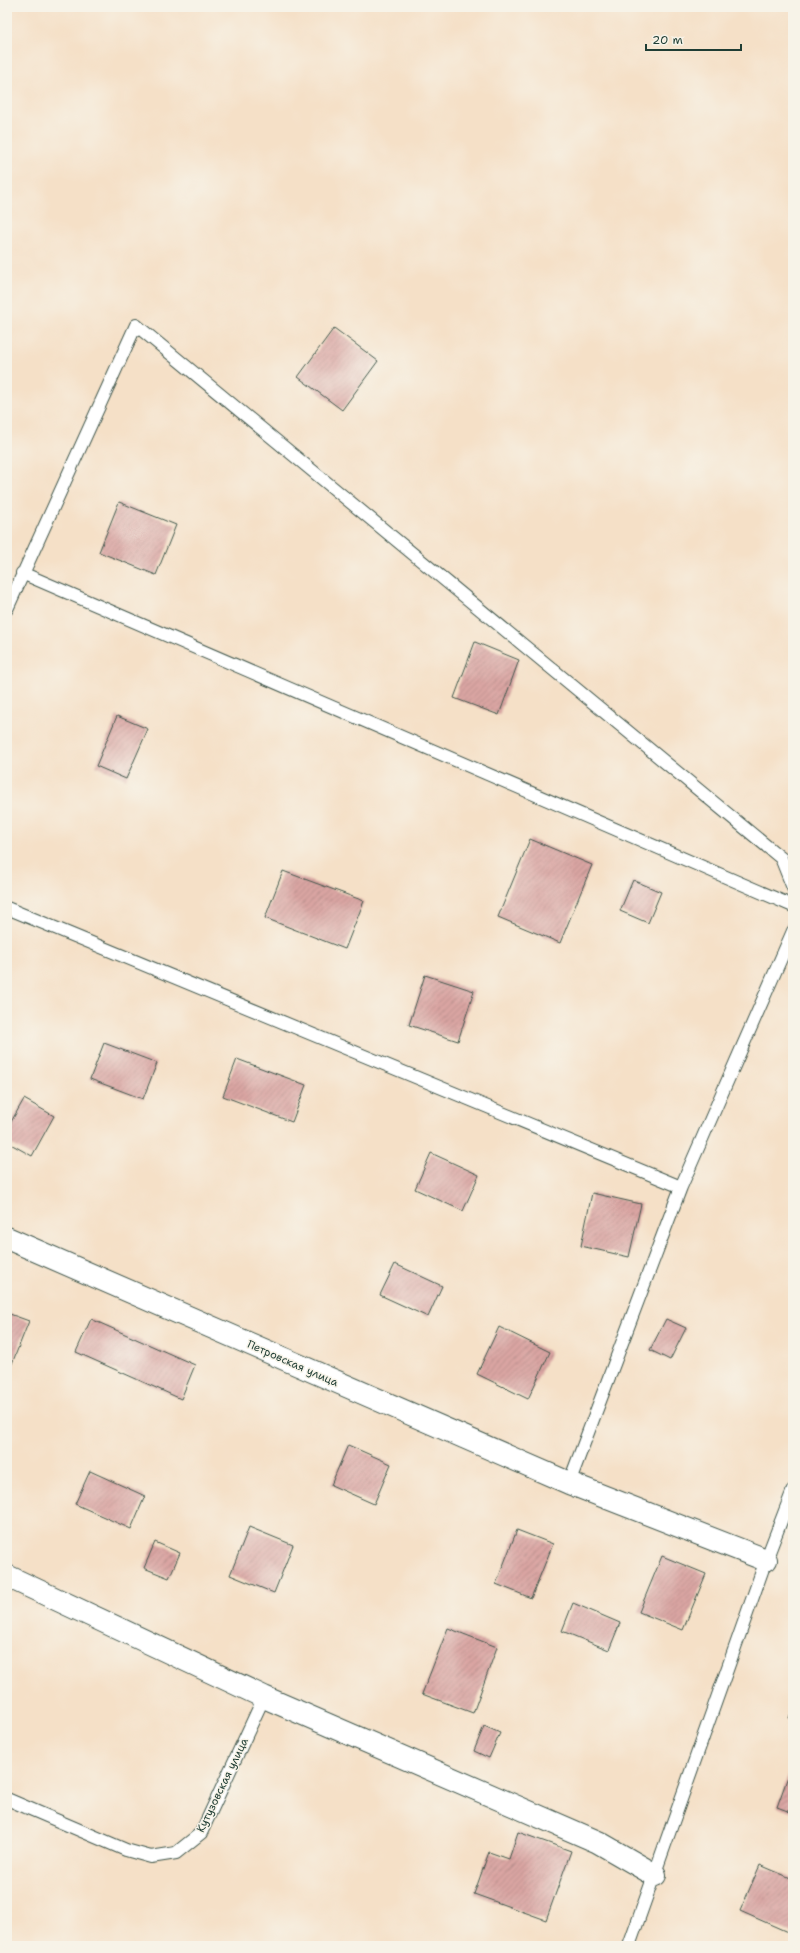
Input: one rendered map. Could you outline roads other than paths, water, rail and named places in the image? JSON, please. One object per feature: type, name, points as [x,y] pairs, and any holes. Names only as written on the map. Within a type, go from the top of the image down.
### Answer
[{"type":"street","name":"Петровская улица","points":[[7,1238],[574,1485],[766,1560]]},
{"type":"street","points":[[7,1576],[264,1697],[598,1842],[655,1875]]},
{"type":"lane","points":[[7,609],[22,573],[136,325],[781,858],[793,888]]},
{"type":"lane","points":[[22,573],[793,906]]},
{"type":"lane","points":[[7,908],[681,1188]]},
{"type":"lane","points":[[574,1485],[681,1188],[793,931]]},
{"type":"lane","points":[[628,1946],[655,1875],[766,1560],[793,1490]]},
{"type":"lane","name":"Кутузовская улица","points":[[7,1799],[126,1850],[151,1857],[176,1852],[201,1833],[264,1697]]}]
